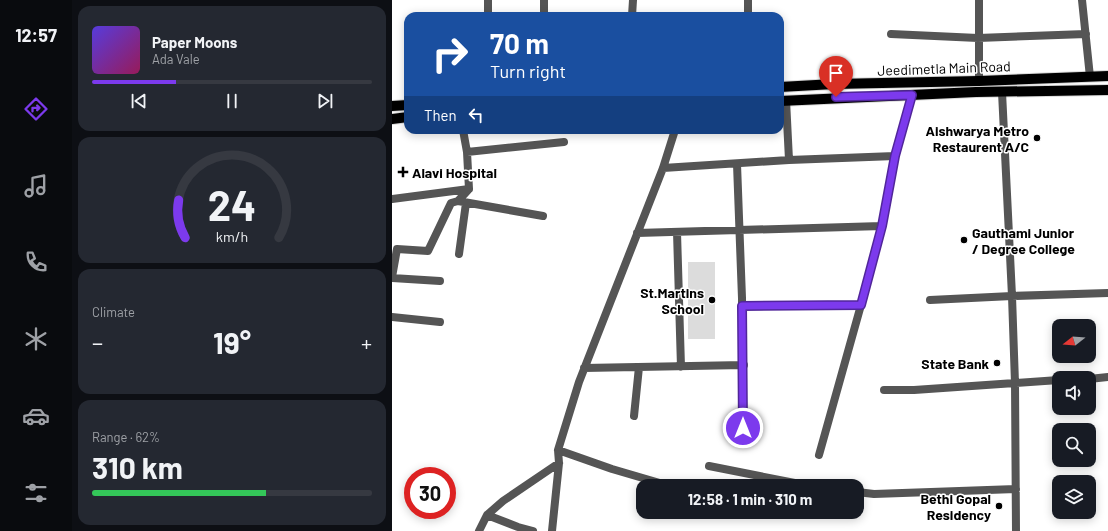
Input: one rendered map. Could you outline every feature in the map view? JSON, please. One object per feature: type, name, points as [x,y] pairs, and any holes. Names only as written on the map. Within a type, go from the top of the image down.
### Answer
[{"type":"main road","name":"Jeedimetla Main Road","points":[[784,87],[1108,76]]},
{"type":"main road","points":[[817,98],[818,85]]},
{"type":"main road","name":"Jeedimetla Main Road","points":[[784,101],[817,98],[1108,90]]},
{"type":"main road","points":[[392,106],[404,104]]},
{"type":"main road","points":[[392,118],[404,117]]},
{"type":"street","points":[[488,0],[488,12]]},
{"type":"street","points":[[544,0],[544,12]]},
{"type":"street","points":[[632,12],[633,0]]},
{"type":"street","points":[[748,0],[748,12]]},
{"type":"street","points":[[979,0],[979,81]]},
{"type":"street","points":[[1082,0],[1090,77]]},
{"type":"street","points":[[891,34],[978,38],[1086,34]]},
{"type":"street","points":[[1002,92],[1015,383],[1016,531]]},
{"type":"street","points":[[819,455],[882,226],[895,156],[912,95]]},
{"type":"street","points":[[784,111],[789,160]]},
{"type":"street","points":[[459,254],[462,202],[469,189],[465,134]]},
{"type":"street","points":[[552,531],[559,464],[558,450],[584,368],[663,168],[674,134]]},
{"type":"street","points":[[467,152],[564,142]]},
{"type":"street","points":[[663,168],[789,160],[895,156]]},
{"type":"street","points":[[737,164],[744,365],[743,428]]},
{"type":"street","points":[[392,200],[469,189]]},
{"type":"street","points":[[440,281],[392,277],[397,249],[428,251],[451,203],[462,202],[543,216]]},
{"type":"street","points":[[637,233],[882,226]]},
{"type":"street","points":[[677,232],[681,367]]},
{"type":"street","points":[[930,300],[1108,293]]},
{"type":"street","points":[[742,306],[861,305]]},
{"type":"street","points":[[392,317],[440,322]]},
{"type":"street","points":[[584,368],[744,365]]},
{"type":"street","points":[[634,416],[639,367]]},
{"type":"street","points":[[1096,379],[1108,378]]},
{"type":"street","points":[[884,390],[914,390],[1052,380]]},
{"type":"street","points":[[558,450],[646,479]]},
{"type":"street","points":[[479,531],[487,515],[521,488],[559,464]]},
{"type":"street","points":[[709,466],[775,479]]},
{"type":"street","points":[[864,493],[874,494],[1016,489]]},
{"type":"street","points":[[487,515],[533,531]]},
{"type":"shaded area","points":[[688,262],[715,262],[715,339],[688,339]]},
{"type":"place","name":"Aishwarya Metro Restaurent A/C","points":[[1037,138]]},
{"type":"place","name":"Alavi Hospital","points":[[403,172]]},
{"type":"place","name":"Gauthami Junior / Degree College","points":[[964,240]]},
{"type":"place","name":"St.Martins School","points":[[712,300]]},
{"type":"place","name":"State Bank","points":[[997,363]]},
{"type":"place","name":"Bethi Gopal Residency","points":[[999,506]]},
{"type":"route","points":[[743,428],[744,365],[742,306],[861,305],[882,226],[895,156],[912,95],[836,97]]}]
